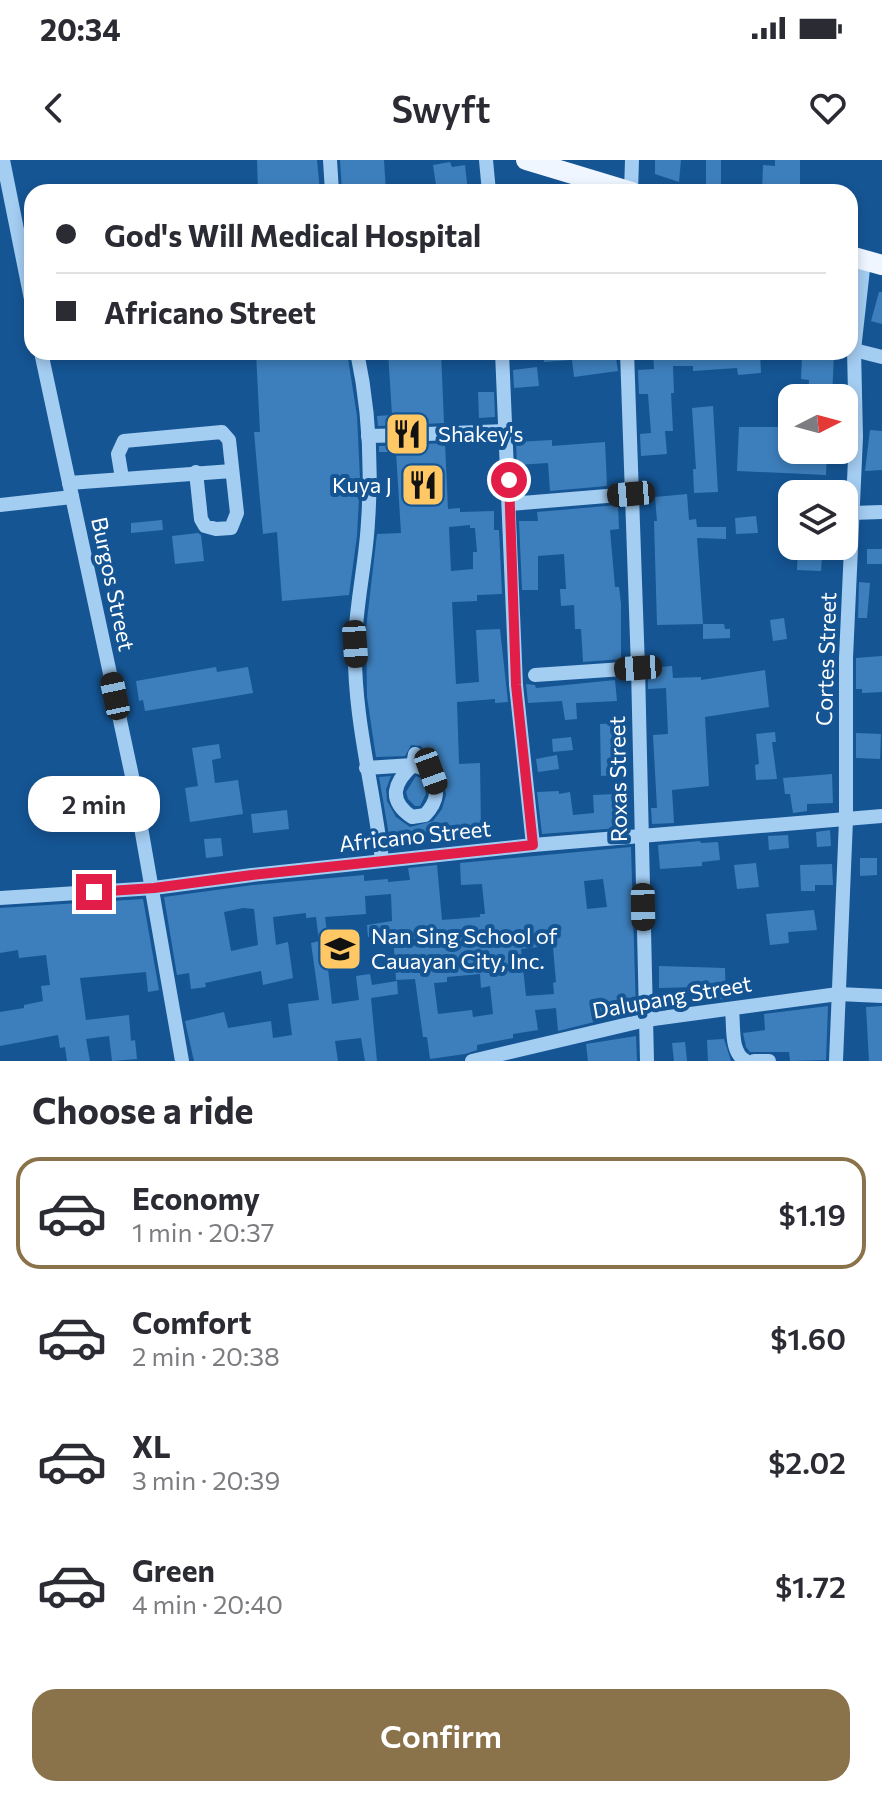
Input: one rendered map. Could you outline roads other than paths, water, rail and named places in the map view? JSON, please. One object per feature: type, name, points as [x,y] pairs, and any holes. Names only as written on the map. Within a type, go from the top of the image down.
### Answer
[{"type":"main road","points":[[526,160],[606,184]]},
{"type":"street","points":[[3,160],[24,264]]},
{"type":"street","points":[[330,160],[332,184]]},
{"type":"street","points":[[486,160],[488,184]]},
{"type":"street","points":[[632,160],[632,184]]},
{"type":"street","name":"Cortes Street","points":[[858,308],[865,260]]},
{"type":"street","points":[[858,351],[882,357]]},
{"type":"street","name":"Burgos Street","points":[[43,360],[132,776],[182,1061]]},
{"type":"street","points":[[359,360],[366,392],[368,524],[355,644],[361,736],[382,861]]},
{"type":"street","points":[[502,360],[516,685],[533,845]]},
{"type":"street","name":"Roxas Street","points":[[627,360],[647,1061]]},
{"type":"street","name":"Cortes Street","points":[[852,360],[856,437],[854,480]]},
{"type":"street","points":[[122,478],[118,454],[124,441],[218,431],[229,440],[235,521],[231,528],[205,526],[201,519],[196,472]]},
{"type":"street","points":[[368,436],[506,431]]},
{"type":"street","points":[[0,505],[122,478],[232,471]]},
{"type":"street","points":[[510,504],[631,494]]},
{"type":"street","points":[[858,513],[882,512]]},
{"type":"street","name":"Cortes Street","points":[[836,1061],[846,820],[846,658],[850,560]]},
{"type":"street","points":[[535,675],[638,668]]},
{"type":"street","points":[[366,768],[414,760]]},
{"type":"street","name":"Africano Street","points":[[0,898],[154,888],[533,845],[882,816]]},
{"type":"street","name":"Dalupang Street","points":[[472,1061],[646,1020],[838,994],[882,996]]},
{"type":"street","points":[[732,1010],[736,1050],[739,1057],[746,1061]]},
{"type":"street","points":[[754,1061],[769,1061]]},
{"type":"place","name":"Shakey's","points":[[407,434]]},
{"type":"place","name":"Kuya J","points":[[423,485]]},
{"type":"place","name":"Nan Sing School of Cauayan City, Inc.","points":[[340,949]]}]
